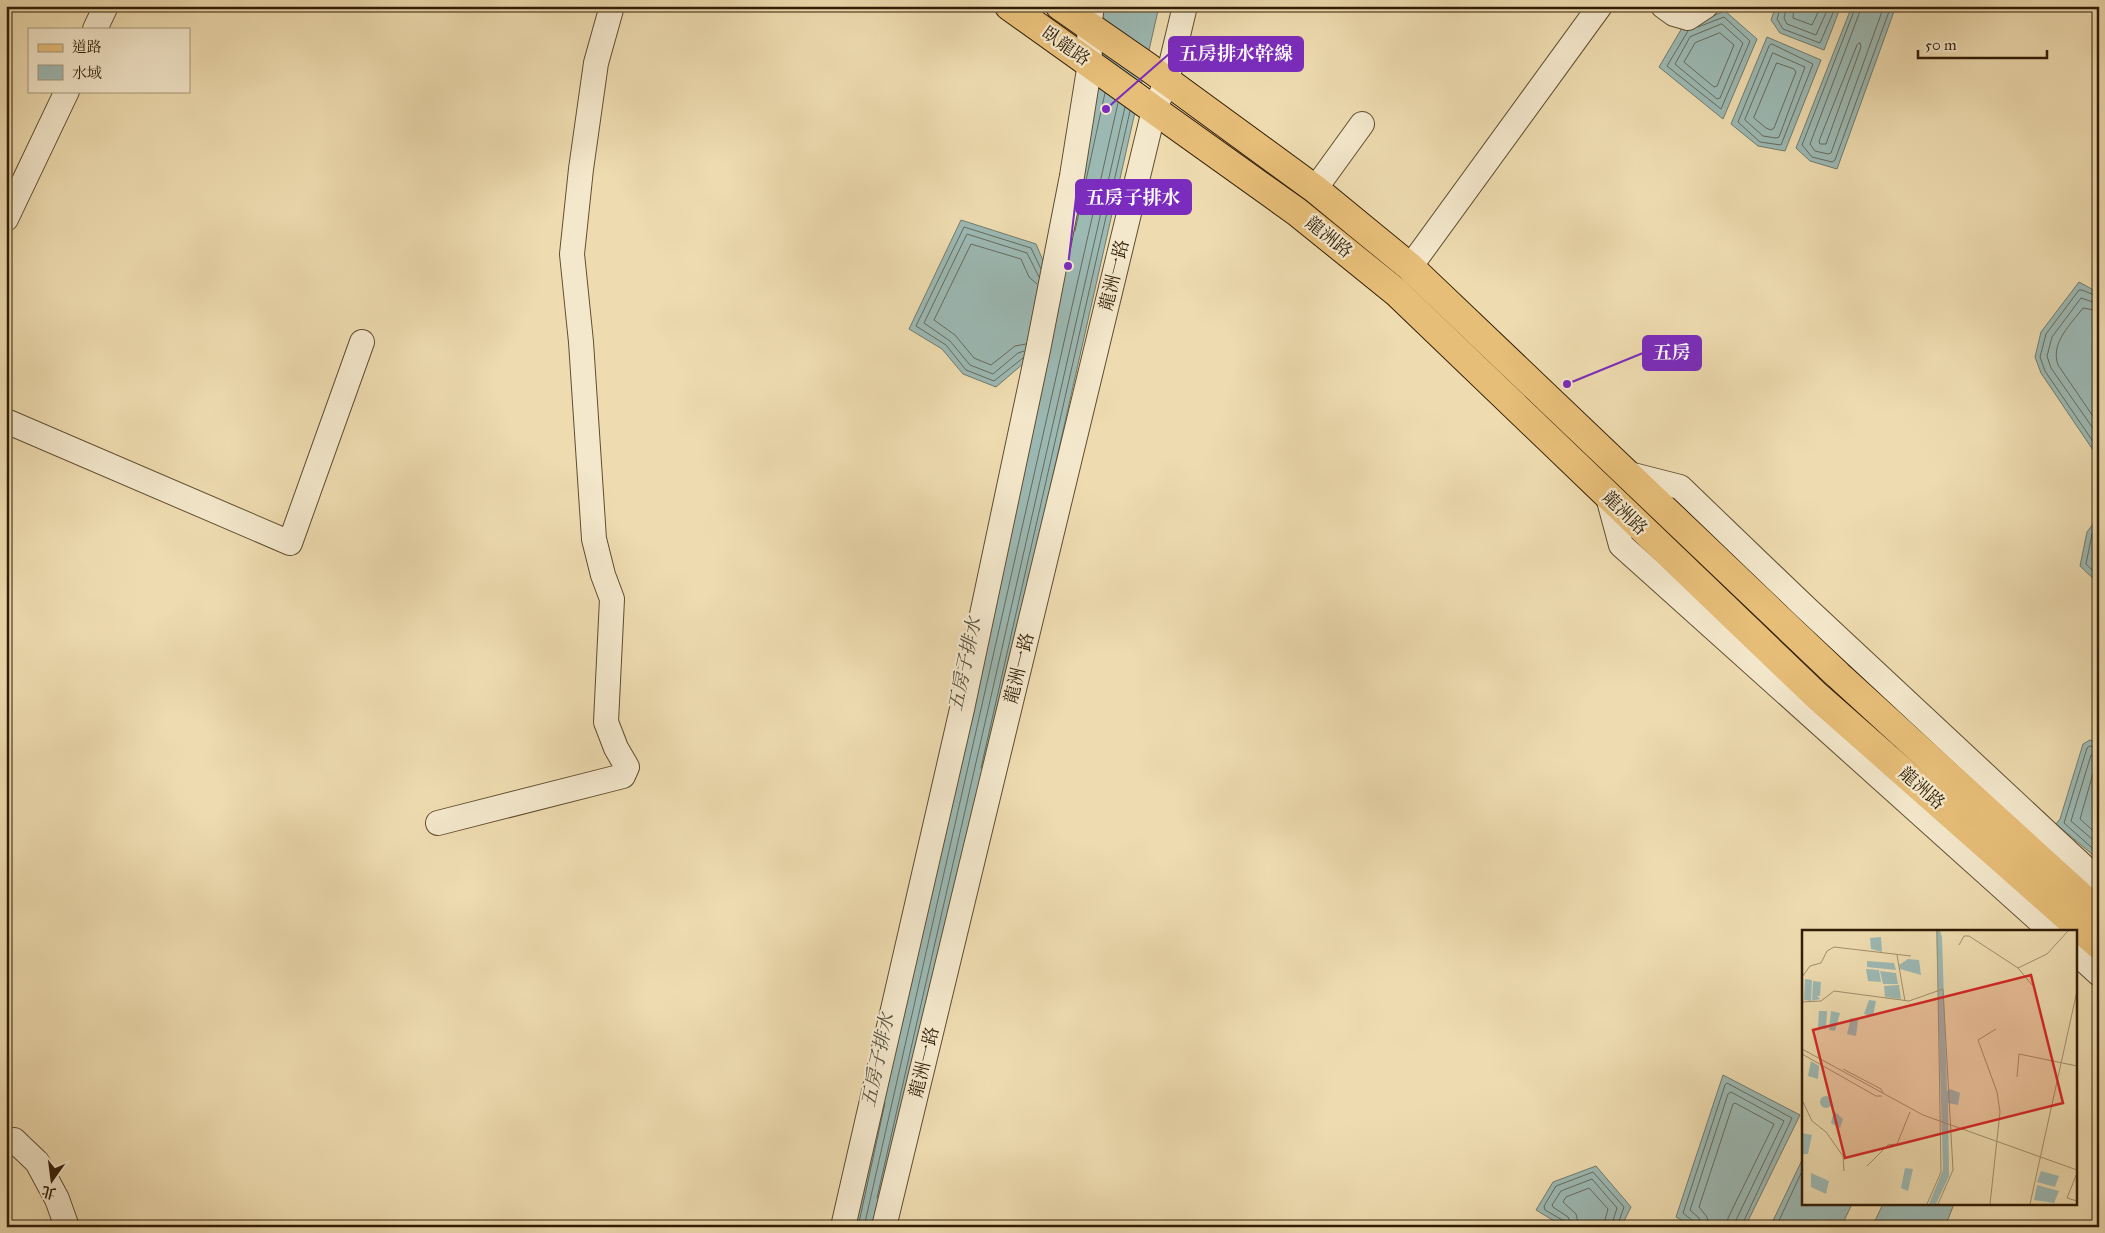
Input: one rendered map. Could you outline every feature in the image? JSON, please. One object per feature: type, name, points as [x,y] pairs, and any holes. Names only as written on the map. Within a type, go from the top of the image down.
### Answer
[{"type":"main road","name":"臥龍路","points":[[1010,6],[1146,103]]},
{"type":"main road","name":"臥龍路","points":[[1060,6],[1093,21],[1158,74]]},
{"type":"main road","name":"龍洲路","points":[[1158,74],[1315,189],[1410,267],[1838,675],[2099,913]]},
{"type":"main road","name":"龍洲路","points":[[1146,103],[1297,212],[1396,292],[1818,696],[2099,946]]},
{"type":"street","points":[[96,28],[106,6]]},
{"type":"street","points":[[438,823],[623,776],[627,767],[616,748],[606,722],[612,599],[603,575],[594,539],[581,342],[572,254],[581,169],[596,63],[612,6]]},
{"type":"street","name":"龍洲一路","points":[[884,1227],[1146,103],[1185,6]]},
{"type":"street","points":[[1410,267],[1600,6]]},
{"type":"street","points":[[1663,6],[1674,14],[1688,18],[1706,6]]},
{"type":"street","points":[[843,1227],[986,596],[1094,66],[1093,21]]},
{"type":"street","points":[[6,219],[67,92]]},
{"type":"street","points":[[1315,189],[1362,124]]},
{"type":"street","points":[[6,422],[290,544],[362,342]]},
{"type":"street","points":[[1629,474],[1680,487],[1806,608],[2099,881]]},
{"type":"street","points":[[1608,497],[1621,545],[2050,930]]},
{"type":"street","points":[[2078,955],[2099,974]]},
{"type":"street","points":[[14,1140],[37,1162],[56,1199],[67,1227]]},
{"type":"water","points":[[1104,6],[1159,6],[883,1227],[839,1227],[1024,363],[996,387],[963,374],[942,349],[909,329],[961,220],[1036,244],[1047,270]]},
{"type":"water","points":[[1776,6],[1841,6],[1824,50],[1780,33],[1771,20]]},
{"type":"water","points":[[1852,6],[1896,6],[1837,169],[1810,161],[1796,148]]},
{"type":"water","points":[[1725,11],[1757,39],[1723,119],[1659,67],[1682,28]]},
{"type":"water","points":[[1767,37],[1821,60],[1785,151],[1758,146],[1731,124]]},
{"type":"water","points":[[2079,282],[2099,293],[2099,448],[2093,450],[2041,373],[2035,357],[2041,332]]},
{"type":"water","points":[[2099,511],[2099,584],[2080,566],[2087,532],[2097,519]]},
{"type":"water","points":[[2090,740],[2099,743],[2099,860],[2056,824],[2060,819],[2083,744]]},
{"type":"water","points":[[1723,1075],[1800,1115],[1745,1227],[1693,1227],[1676,1217]]},
{"type":"water","points":[[1802,1160],[1802,1206],[1851,1206],[1841,1227],[1770,1227]]},
{"type":"water","points":[[1596,1166],[1631,1207],[1621,1227],[1564,1227],[1536,1210],[1553,1182]]},
{"type":"water","points":[[1882,1206],[1953,1206],[1945,1227],[1872,1227]]},
{"type":"place","name":"五房排水幹線","points":[[1106,109]]},
{"type":"place","name":"五房子排水","points":[[1068,266]]},
{"type":"place","name":"五房","points":[[1567,384]]}]
